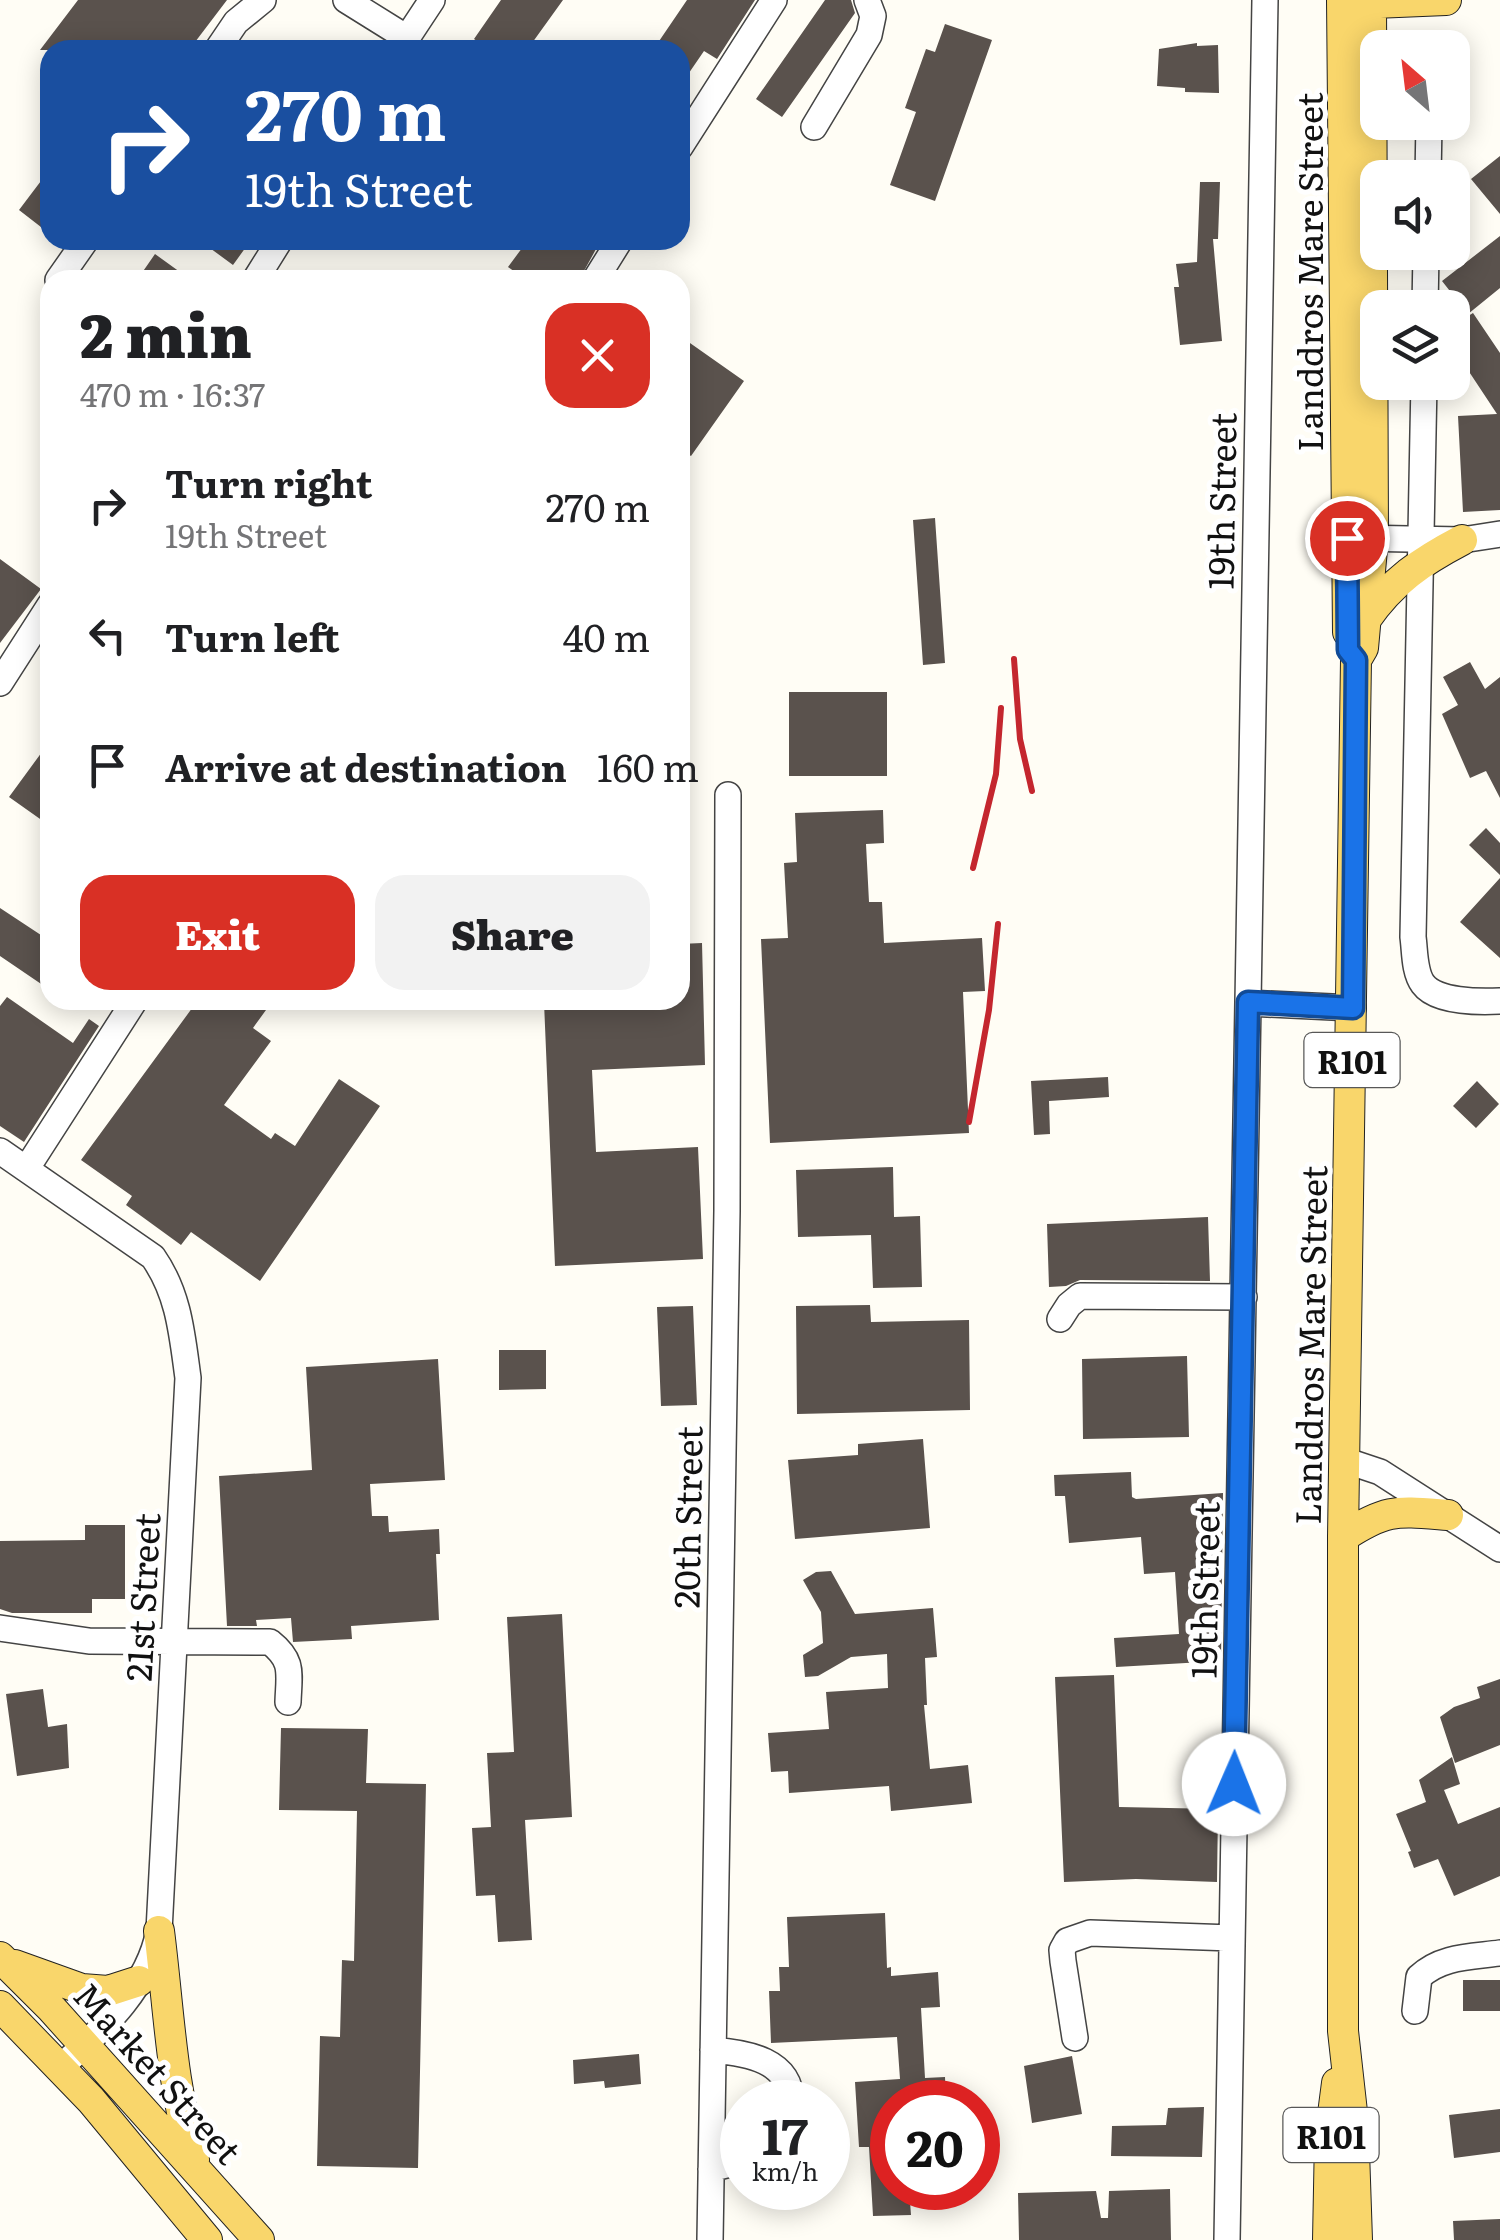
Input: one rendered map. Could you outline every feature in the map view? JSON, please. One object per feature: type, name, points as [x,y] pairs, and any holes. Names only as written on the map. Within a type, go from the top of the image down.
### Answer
[{"type":"main road","points":[[1356,2],[1446,0]]},
{"type":"main road","name":"Landdros Mare Street","points":[[1356,2],[1360,538],[1366,619],[1363,648],[1356,660],[1343,1537],[1343,2030],[1353,2121],[1358,2240]]},
{"type":"main road","name":"Landdros Mare Street","points":[[1356,660],[1348,650],[1360,538]]},
{"type":"main road","points":[[1366,619],[1420,550],[1462,540]]},
{"type":"main road","points":[[1343,1537],[1370,1520],[1395,1511],[1448,1515]]},
{"type":"main road","points":[[159,1931],[172,2070],[179,2112],[196,2167]]},
{"type":"main road","points":[[2,1958],[82,1990],[108,1992],[139,1981]]},
{"type":"main road","name":"Market Street","points":[[2,1958],[259,2240]]},
{"type":"main road","name":"Market Street","points":[[0,2006],[130,2144],[207,2240]]},
{"type":"main road","name":"Landdros Mare Street","points":[[1328,2240],[1330,2137],[1343,2030]]},
{"type":"street","points":[[224,40],[236,22],[263,0]]},
{"type":"street","points":[[346,0],[398,40]]},
{"type":"street","points":[[406,40],[432,0]]},
{"type":"street","points":[[690,131],[774,0]]},
{"type":"street","points":[[814,128],[869,35],[873,16],[867,0]]},
{"type":"street","name":"19th Street","points":[[1227,2240],[1265,0]]},
{"type":"street","points":[[1424,400],[1416,965],[1423,984],[1435,994],[1500,1001]]},
{"type":"street","points":[[1462,540],[1500,534]]},
{"type":"street","points":[[1360,538],[1420,550]]},
{"type":"street","points":[[0,683],[40,624]]},
{"type":"street","name":"20th Street","points":[[710,2240],[728,1091],[728,795]]},
{"type":"street","points":[[1248,1002],[1353,1008]]},
{"type":"street","points":[[27,1168],[128,1010]]},
{"type":"street","name":"21st Street","points":[[0,1151],[153,1256],[178,1306],[188,1378],[159,1931],[154,1958],[139,1981],[110,2019],[61,2067]]},
{"type":"street","points":[[1060,1320],[1080,1296],[1244,1297]]},
{"type":"street","points":[[1347,1460],[1380,1472],[1500,1549]]},
{"type":"street","points":[[0,1628],[89,1641],[270,1642],[283,1652],[290,1665],[288,1702]]},
{"type":"street","points":[[1075,2038],[1062,1950],[1067,1941],[1090,1933],[1232,1938]]},
{"type":"street","points":[[1416,2011],[1419,1976],[1430,1966],[1500,1953]]},
{"type":"street","points":[[713,2050],[748,2054],[774,2065],[785,2080]]},
{"type":"street","points":[[711,2169],[720,2167]]},
{"type":"building","points":[[78,0],[227,0],[197,40],[48,40]]},
{"type":"building","points":[[501,0],[563,0],[534,40],[474,39]]},
{"type":"building","points":[[687,0],[755,0],[717,59],[704,51],[690,71],[690,40],[660,40]]},
{"type":"building","points":[[825,0],[851,0],[855,13],[782,117],[756,99]]},
{"type":"building","points":[[945,24],[992,40],[935,201],[890,185],[916,112],[905,108],[926,49],[935,52]]},
{"type":"building","points":[[1197,43],[1218,45],[1219,93],[1157,86],[1159,49]]},
{"type":"building","points":[[1500,156],[1500,214],[1471,179]]},
{"type":"building","points":[[40,182],[40,226],[19,210]]},
{"type":"building","points":[[1200,182],[1220,182],[1218,239],[1213,239],[1222,341],[1180,345],[1174,287],[1179,287],[1176,264],[1197,262]]},
{"type":"building","points":[[1500,236],[1500,288],[1470,312],[1470,290],[1449,290],[1442,281],[1456,270],[1470,270],[1470,259]]},
{"type":"building","points":[[213,250],[244,250],[233,265]]},
{"type":"building","points":[[521,250],[596,250],[584,270],[508,267]]},
{"type":"building","points":[[155,254],[177,270],[144,270]]},
{"type":"building","points":[[1473,313],[1500,353],[1500,510],[1463,512],[1458,416],[1497,414],[1470,373]]},
{"type":"building","points":[[690,343],[744,381],[690,455]]},
{"type":"building","points":[[935,518],[945,663],[923,665],[913,520]]},
{"type":"building","points":[[0,559],[40,590],[0,643]]},
{"type":"building","points":[[1470,662],[1485,689],[1500,677],[1500,798],[1486,771],[1470,778],[1442,714],[1458,705],[1443,677]]},
{"type":"building","points":[[789,692],[887,692],[887,776],[789,776]]},
{"type":"building","points":[[40,755],[40,819],[9,797]]},
{"type":"building","points":[[883,810],[884,843],[866,844],[869,902],[882,902],[884,943],[982,938],[985,991],[963,992],[969,1133],[770,1143],[761,939],[788,938],[784,863],[797,862],[795,813]]},
{"type":"building","points":[[1486,828],[1500,843],[1500,875],[1469,845]]},
{"type":"building","points":[[1500,878],[1500,958],[1460,922]]},
{"type":"building","points":[[0,908],[40,934],[40,983],[0,956]]},
{"type":"building","points":[[702,943],[705,1065],[592,1070],[596,1152],[698,1147],[703,1259],[555,1266],[544,1010],[690,1010],[690,944]]},
{"type":"building","points":[[7,997],[73,1043],[89,1019],[99,1026],[24,1142],[0,1126],[0,1006]]},
{"type":"building","points":[[191,1010],[266,1010],[253,1028],[271,1041],[224,1105],[271,1139],[275,1133],[295,1146],[339,1079],[380,1106],[260,1281],[191,1232],[181,1245],[126,1205],[132,1196],[81,1160]]},
{"type":"building","points":[[1108,1077],[1109,1097],[1049,1101],[1050,1134],[1034,1135],[1031,1081]]},
{"type":"building","points":[[1477,1081],[1499,1104],[1476,1128],[1453,1106]]},
{"type":"building","points":[[893,1167],[894,1217],[920,1216],[922,1287],[873,1288],[871,1235],[798,1237],[796,1170]]},
{"type":"building","points":[[1208,1217],[1210,1281],[1080,1280],[1049,1287],[1047,1224]]},
{"type":"building","points":[[870,1305],[871,1322],[969,1320],[970,1410],[797,1414],[796,1306]]},
{"type":"building","points":[[693,1306],[697,1405],[661,1406],[657,1307]]},
{"type":"building","points":[[499,1350],[546,1350],[546,1389],[499,1390]]},
{"type":"building","points":[[1187,1356],[1189,1437],[1083,1439],[1082,1359]]},
{"type":"building","points":[[438,1359],[445,1480],[370,1484],[372,1516],[388,1516],[389,1532],[439,1529],[439,1620],[351,1626],[352,1639],[293,1642],[291,1618],[256,1620],[257,1626],[227,1626],[219,1476],[312,1470],[306,1367]]},
{"type":"building","points":[[923,1439],[930,1528],[795,1539],[788,1460],[858,1455],[858,1444]]},
{"type":"building","points":[[1131,1472],[1132,1497],[1136,1499],[1223,1493],[1221,1661],[1116,1667],[1114,1638],[1179,1634],[1175,1572],[1144,1574],[1141,1537],[1069,1543],[1065,1496],[1055,1496],[1054,1475]]},
{"type":"building","points":[[85,1525],[125,1525],[125,1599],[92,1599],[92,1613],[12,1613],[0,1609],[0,1541],[85,1540]]},
{"type":"building","points":[[831,1571],[855,1614],[933,1608],[937,1657],[925,1658],[924,1705],[930,1769],[968,1765],[972,1803],[891,1811],[889,1786],[789,1793],[788,1771],[771,1772],[768,1733],[829,1729],[826,1692],[888,1688],[887,1654],[851,1657],[818,1676],[805,1677],[803,1655],[823,1643],[821,1612],[803,1580],[816,1572]]},
{"type":"building","points":[[562,1614],[572,1817],[525,1820],[532,1940],[498,1942],[495,1895],[476,1896],[472,1828],[491,1827],[487,1753],[514,1752],[507,1617]]},
{"type":"building","points":[[1114,1675],[1119,1807],[1218,1809],[1217,1882],[1064,1882],[1055,1677]]},
{"type":"building","points":[[1500,1679],[1500,1745],[1455,1763],[1440,1717],[1454,1707],[1480,1698],[1477,1687]]},
{"type":"building","points":[[43,1689],[48,1727],[67,1724],[69,1768],[17,1776],[6,1694]]},
{"type":"building","points":[[281,1728],[368,1729],[366,1783],[426,1784],[418,2168],[317,2166],[320,2036],[340,2037],[342,1960],[354,1961],[357,1811],[279,1810]]},
{"type":"building","points":[[1452,1757],[1460,1784],[1444,1790],[1458,1824],[1500,1807],[1500,1876],[1454,1896],[1438,1859],[1414,1868],[1396,1814],[1426,1802],[1419,1780]]},
{"type":"building","points":[[885,1913],[887,1968],[891,1967],[891,1976],[938,1972],[940,2007],[921,2008],[925,2078],[945,2080],[885,2080],[900,2079],[897,2037],[771,2043],[769,1991],[780,1991],[779,1967],[789,1967],[787,1917]]},
{"type":"building","points":[[1463,1980],[1500,1980],[1500,2011],[1463,2011]]},
{"type":"building","points":[[639,2054],[641,2084],[605,2088],[604,2081],[574,2084],[573,2060]]},
{"type":"building","points":[[1072,2056],[1082,2114],[1032,2123],[1024,2066]]},
{"type":"building","points":[[870,2081],[870,2164],[869,2147],[859,2147],[855,2082]]},
{"type":"building","points":[[1204,2107],[1202,2157],[1111,2156],[1112,2126],[1166,2125],[1168,2108]]},
{"type":"building","points":[[1500,2109],[1500,2152],[1454,2158],[1449,2115]]},
{"type":"building","points":[[1170,2189],[1171,2240],[1019,2240],[1018,2193],[1096,2191],[1101,2218],[1108,2218],[1109,2191]]},
{"type":"building","points":[[873,2210],[911,2210],[911,2215],[873,2216]]},
{"type":"building","points":[[1500,2219],[1500,2240],[1454,2240],[1453,2221]]},
{"type":"railway","points":[[1014,659],[1020,739],[1032,791]]},
{"type":"railway","points":[[973,868],[996,774],[1001,708]]},
{"type":"railway","points":[[969,1122],[989,1010],[998,924]]},
{"type":"route","points":[[1234,1784],[1248,1002],[1353,1008],[1356,660],[1348,650],[1347,538]]}]
